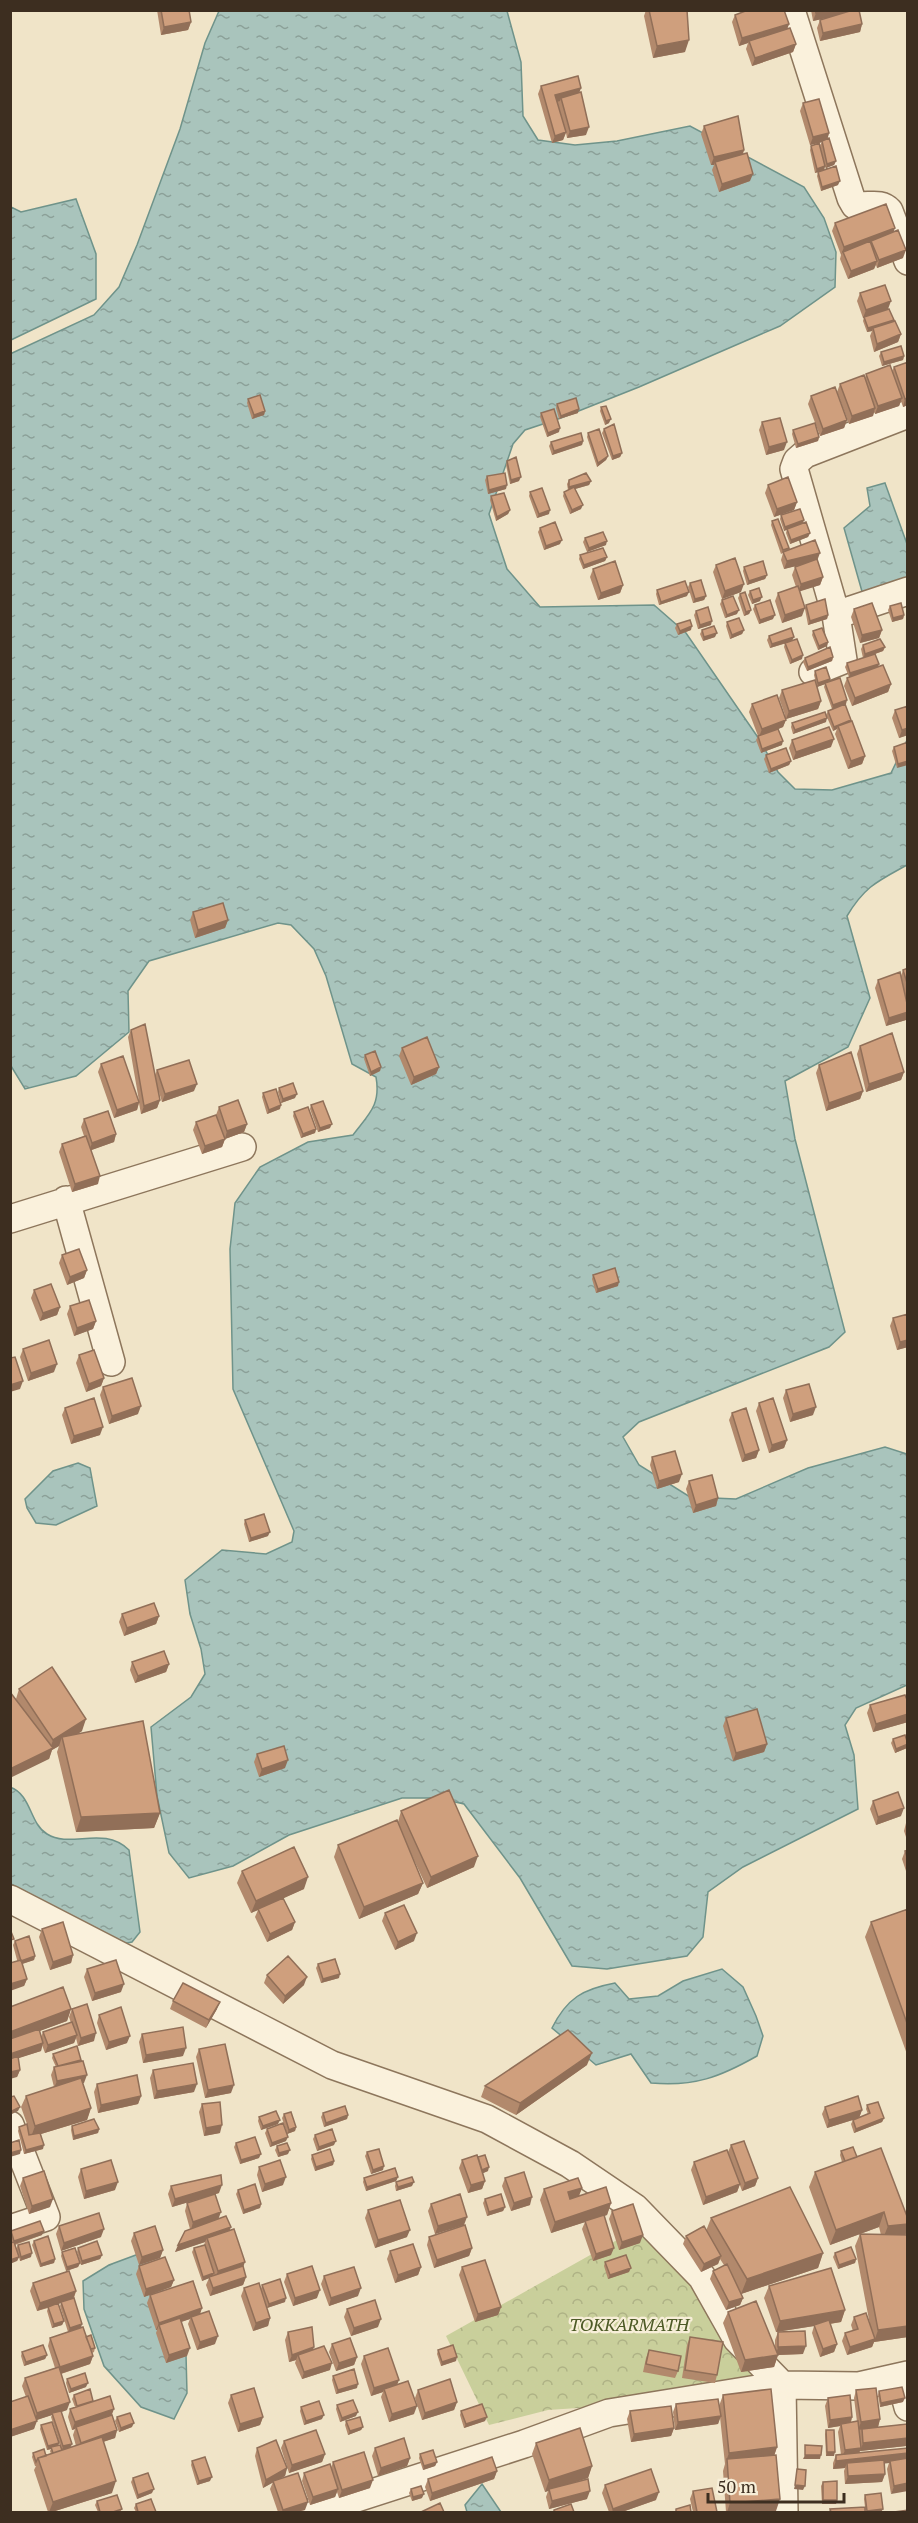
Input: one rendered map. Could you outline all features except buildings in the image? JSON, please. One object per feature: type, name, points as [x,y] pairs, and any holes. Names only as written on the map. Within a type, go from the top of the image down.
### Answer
[{"type":"street","points":[[790,10],[851,198],[855,205],[867,208],[878,204],[889,211],[908,261]]},
{"type":"street","points":[[813,672],[843,660],[836,615],[794,469],[798,461],[806,454],[908,414]]},
{"type":"street","points":[[836,615],[908,591]]},
{"type":"street","points":[[10,1218],[242,1147]]},
{"type":"street","points":[[66,1200],[111,1362]]},
{"type":"street","points":[[10,1899],[332,2065],[487,2119],[570,2164],[635,2208],[702,2277],[737,2339],[782,2385],[784,2512]]},
{"type":"street","points":[[10,2126],[46,2217],[10,2229]]},
{"type":"street","points":[[313,2512],[524,2444],[609,2413],[782,2385],[859,2386],[904,2376],[908,2407]]},
{"type":"green space","name":"TOKKARMATH","points":[[649,2222],[773,2375],[683,2401],[548,2410],[489,2425],[446,2336]]},
{"type":"water","points":[[219,11],[507,11],[521,62],[523,116],[538,140],[575,145],[617,141],[690,126],[804,187],[824,218],[836,252],[835,287],[780,326],[639,387],[525,430],[513,444],[489,514],[507,569],[540,607],[654,605],[686,633],[757,736],[778,772],[795,789],[832,790],[891,773],[907,740],[907,865],[873,885],[847,916],[870,998],[848,1047],[785,1081],[795,1139],[845,1332],[829,1347],[639,1422],[623,1437],[639,1465],[690,1497],[736,1499],[808,1468],[885,1447],[907,1454],[907,1685],[856,1708],[845,1725],[854,1755],[858,1809],[743,1867],[708,1892],[703,1937],[687,1956],[607,1969],[572,1966],[520,1878],[464,1804],[437,1798],[402,1798],[289,1835],[233,1866],[189,1878],[169,1853],[157,1796],[151,1727],[191,1697],[205,1674],[201,1649],[190,1614],[185,1580],[222,1550],[266,1554],[292,1542],[294,1531],[233,1389],[230,1249],[235,1203],[260,1167],[308,1142],[353,1135],[369,1115],[375,1102],[376,1077],[352,1064],[326,976],[314,949],[291,925],[278,923],[149,961],[128,991],[129,1032],[76,1076],[25,1089],[11,1066],[10,354],[94,315],[119,287],[180,129],[205,43]]},
{"type":"water","points":[[76,199],[96,254],[96,299],[11,340],[11,207],[21,212]]},
{"type":"water","points":[[885,483],[907,544],[907,582],[863,595],[844,528],[870,506],[867,488]]},
{"type":"water","points":[[78,1463],[90,1468],[97,1506],[56,1525],[36,1523],[27,1508],[25,1499],[53,1471]]},
{"type":"water","points":[[10,1787],[23,1796],[37,1823],[47,1834],[66,1839],[109,1839],[129,1850],[140,1932],[132,1942],[122,1944],[11,1884]]},
{"type":"water","points":[[722,1969],[743,1987],[763,2036],[757,2056],[719,2075],[694,2082],[651,2083],[631,2054],[596,2065],[552,2028],[570,2002],[594,1988],[615,1983],[629,1999],[658,1996],[683,1981]]},
{"type":"water","points":[[144,2252],[172,2309],[186,2354],[187,2393],[174,2419],[141,2407],[104,2366],[84,2309],[83,2281],[109,2265]]},
{"type":"water","points":[[482,2484],[501,2512],[467,2512],[465,2505]]}]
